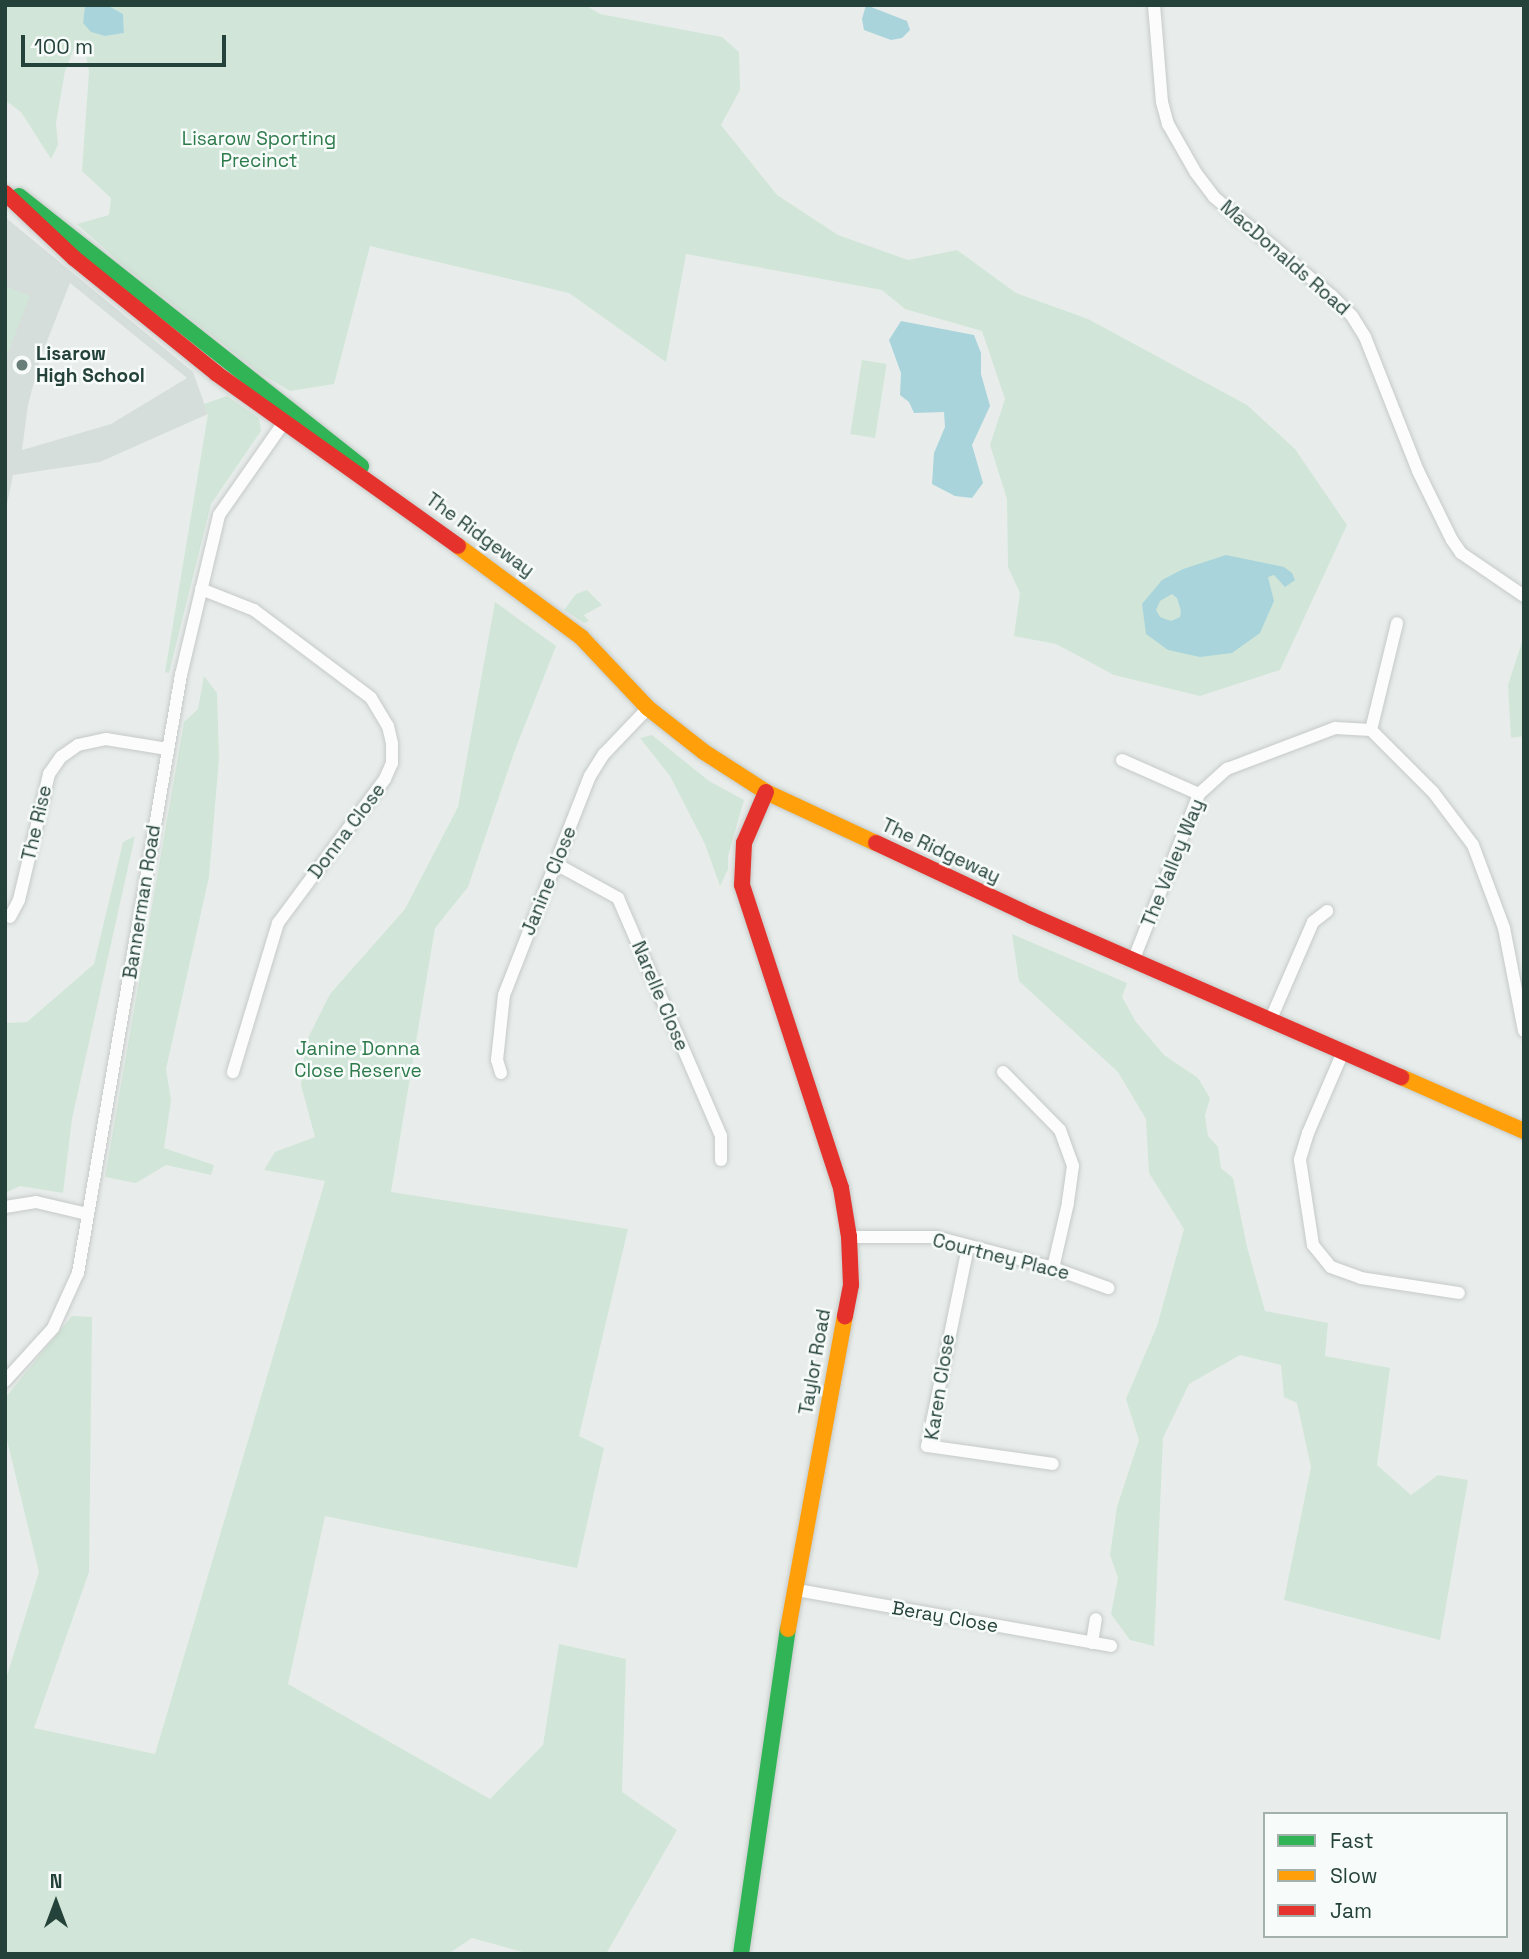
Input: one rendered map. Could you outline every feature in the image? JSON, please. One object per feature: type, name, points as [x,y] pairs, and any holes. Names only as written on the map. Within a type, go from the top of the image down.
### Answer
[{"type":"street","name":"MacDonalds Road","points":[[1154,5],[1163,102],[1168,124],[1191,164],[1214,197],[1352,316],[1364,337],[1418,471],[1452,540],[1461,553],[1524,596]]},
{"type":"street","name":"The Ridgeway","points":[[5,186],[354,460],[403,505]]},
{"type":"street","name":"The Ridgeway","points":[[5,193],[74,258],[217,374],[403,505],[581,637],[648,708],[704,752],[766,792],[935,873],[1524,1131]]},
{"type":"street","points":[[74,258],[97,256]]},
{"type":"street","points":[[203,343],[201,351],[216,362],[217,374]]},
{"type":"street","points":[[279,400],[285,422]]},
{"type":"street","name":"Bannerman Road","points":[[5,1381],[53,1328],[78,1273],[167,749],[201,589],[222,508],[285,422]]},
{"type":"street","name":"Donna Close","points":[[201,589],[254,610],[370,698],[388,726],[392,744],[392,763],[385,779],[278,923],[233,1073]]},
{"type":"street","points":[[1397,623],[1371,730],[1433,792],[1473,845],[1504,928],[1524,1031]]},
{"type":"street","name":"Janine Close","points":[[501,1073],[497,1060],[503,995],[590,776],[604,754],[648,708]]},
{"type":"street","name":"The Valley Way","points":[[1133,961],[1199,794],[1227,769],[1335,728],[1371,730]]},
{"type":"street","name":"The Rise","points":[[10,917],[19,900],[49,774],[61,757],[78,745],[106,739],[167,749]]},
{"type":"street","points":[[1122,760],[1199,794]]},
{"type":"street","name":"Taylor Road","points":[[741,1954],[779,1681],[851,1285],[849,1237],[841,1188],[741,885],[744,844],[766,792]]},
{"type":"street","name":"Narelle Close","points":[[556,864],[618,898],[721,1136],[721,1160]]},
{"type":"street","points":[[1269,1021],[1314,922],[1327,911]]},
{"type":"street","points":[[1343,1052],[1308,1133],[1300,1160],[1314,1245],[1331,1267],[1361,1278],[1459,1293]]},
{"type":"street","points":[[1003,1072],[1060,1130],[1073,1166],[1068,1203],[1053,1268]]},
{"type":"street","points":[[5,1207],[36,1202],[87,1214]]},
{"type":"street","name":"Courtney Place","points":[[849,1237],[936,1237],[1053,1268],[1108,1288]]},
{"type":"street","name":"Karen Close","points":[[968,1247],[927,1446],[1053,1464]]},
{"type":"street","name":"Beray Close","points":[[797,1590],[1111,1647]]},
{"type":"street","points":[[1092,1643],[1096,1619]]},
{"type":"shaded area","name":"Lisarow High School","points":[[5,217],[193,372],[208,414],[100,462],[13,475],[5,514]],"holes":[[[70,283],[187,378],[111,424],[22,450],[28,405],[40,359]]]},
{"type":"green space","name":"Lisarow Sporting Precinct","points":[[5,5],[85,5],[83,23],[105,36],[124,33],[123,14],[107,5],[585,5],[600,14],[722,37],[739,52],[740,90],[721,125],[777,195],[838,235],[908,260],[957,250],[1016,293],[1088,319],[1247,405],[1295,449],[1347,525],[1280,670],[1200,696],[1114,675],[1056,644],[1014,636],[1020,593],[1008,567],[1007,499],[990,445],[1005,399],[982,331],[905,309],[882,290],[686,254],[666,362],[569,293],[370,246],[334,384],[290,391],[263,375],[124,266],[77,224],[109,215],[111,198],[82,171],[89,72],[85,49],[75,46],[65,71],[56,123],[58,145],[51,159],[21,112],[5,100]]},
{"type":"green space","points":[[5,286],[30,296],[5,360]]},
{"type":"green space","points":[[862,360],[887,364],[875,438],[850,434]]},
{"type":"green space","points":[[227,396],[259,418],[261,431],[211,504],[169,673],[165,672],[208,414],[204,404]]},
{"type":"green space","points":[[587,590],[602,605],[584,615],[589,621],[584,623],[564,610],[576,594]]},
{"type":"green space","name":"Janine Donna Close Reserve","points":[[495,602],[556,646],[515,750],[468,887],[435,928],[391,1192],[628,1229],[579,1436],[604,1448],[577,1568],[325,1516],[288,1684],[490,1799],[543,1745],[559,1644],[626,1659],[622,1792],[677,1830],[606,1954],[530,1954],[472,1938],[448,1954],[5,1954],[5,1682],[39,1572],[5,1432],[5,1398],[72,1316],[92,1317],[89,1572],[34,1728],[155,1754],[325,1181],[264,1170],[275,1152],[315,1137],[301,1085],[306,1042],[330,994],[405,909],[458,807]]},
{"type":"green space","points":[[1524,636],[1524,736],[1511,738],[1508,685]]},
{"type":"green space","points":[[204,676],[217,693],[219,758],[209,877],[166,1069],[171,1100],[164,1148],[214,1165],[211,1175],[166,1165],[136,1183],[105,1177],[184,722],[198,709]]},
{"type":"green space","points":[[652,735],[709,781],[744,800],[728,856],[728,869],[720,886],[705,844],[670,776],[640,738]]},
{"type":"green space","points":[[135,836],[72,1119],[63,1193],[20,1186],[5,1193],[5,1023],[27,1022],[94,964],[123,842]]},
{"type":"green space","points":[[1012,934],[1127,983],[1122,997],[1136,1022],[1164,1055],[1198,1078],[1210,1098],[1205,1116],[1208,1136],[1218,1147],[1221,1168],[1233,1178],[1247,1247],[1265,1311],[1328,1323],[1325,1356],[1390,1368],[1377,1465],[1411,1495],[1438,1475],[1468,1480],[1440,1640],[1284,1600],[1311,1467],[1297,1403],[1284,1397],[1281,1365],[1240,1355],[1189,1384],[1163,1438],[1154,1646],[1130,1640],[1111,1614],[1118,1578],[1110,1555],[1117,1507],[1139,1440],[1126,1399],[1157,1326],[1184,1229],[1149,1173],[1146,1119],[1118,1072],[1019,981]]},
{"type":"water","points":[[85,5],[107,5],[123,14],[124,33],[105,36],[91,32],[83,23]]},
{"type":"water","points":[[866,5],[907,21],[910,30],[902,38],[891,40],[864,30],[862,19]]},
{"type":"water","points":[[901,321],[974,335],[981,353],[981,374],[990,406],[972,445],[983,483],[972,498],[955,496],[932,484],[934,453],[945,427],[944,412],[914,413],[909,402],[900,395],[901,373],[889,340]]},
{"type":"water","points":[[1226,555],[1284,567],[1292,573],[1295,580],[1285,587],[1274,575],[1268,577],[1274,601],[1260,633],[1232,653],[1200,657],[1168,650],[1146,634],[1142,604],[1162,580],[1183,569]],"holes":[[[1172,594],[1177,598],[1180,617],[1171,621],[1160,617],[1156,610],[1160,601]]]},
{"type":"traffic: fast","points":[[19,196],[361,466]]},
{"type":"traffic: fast","points":[[741,1954],[788,1629]]},
{"type":"traffic: slow","points":[[458,546],[581,637],[648,708],[704,752],[766,792],[876,843]]},
{"type":"traffic: slow","points":[[1401,1077],[1524,1131]]},
{"type":"traffic: slow","points":[[788,1629],[845,1316]]},
{"type":"traffic: jam","points":[[5,193],[74,258],[217,374],[458,546]]},
{"type":"traffic: jam","points":[[766,792],[744,843],[742,885],[841,1188],[849,1237],[851,1285],[845,1316]]},
{"type":"traffic: jam","points":[[876,843],[1032,916],[1401,1077]]},
{"type":"place","name":"Lisarow High School","points":[[22,365]]}]
